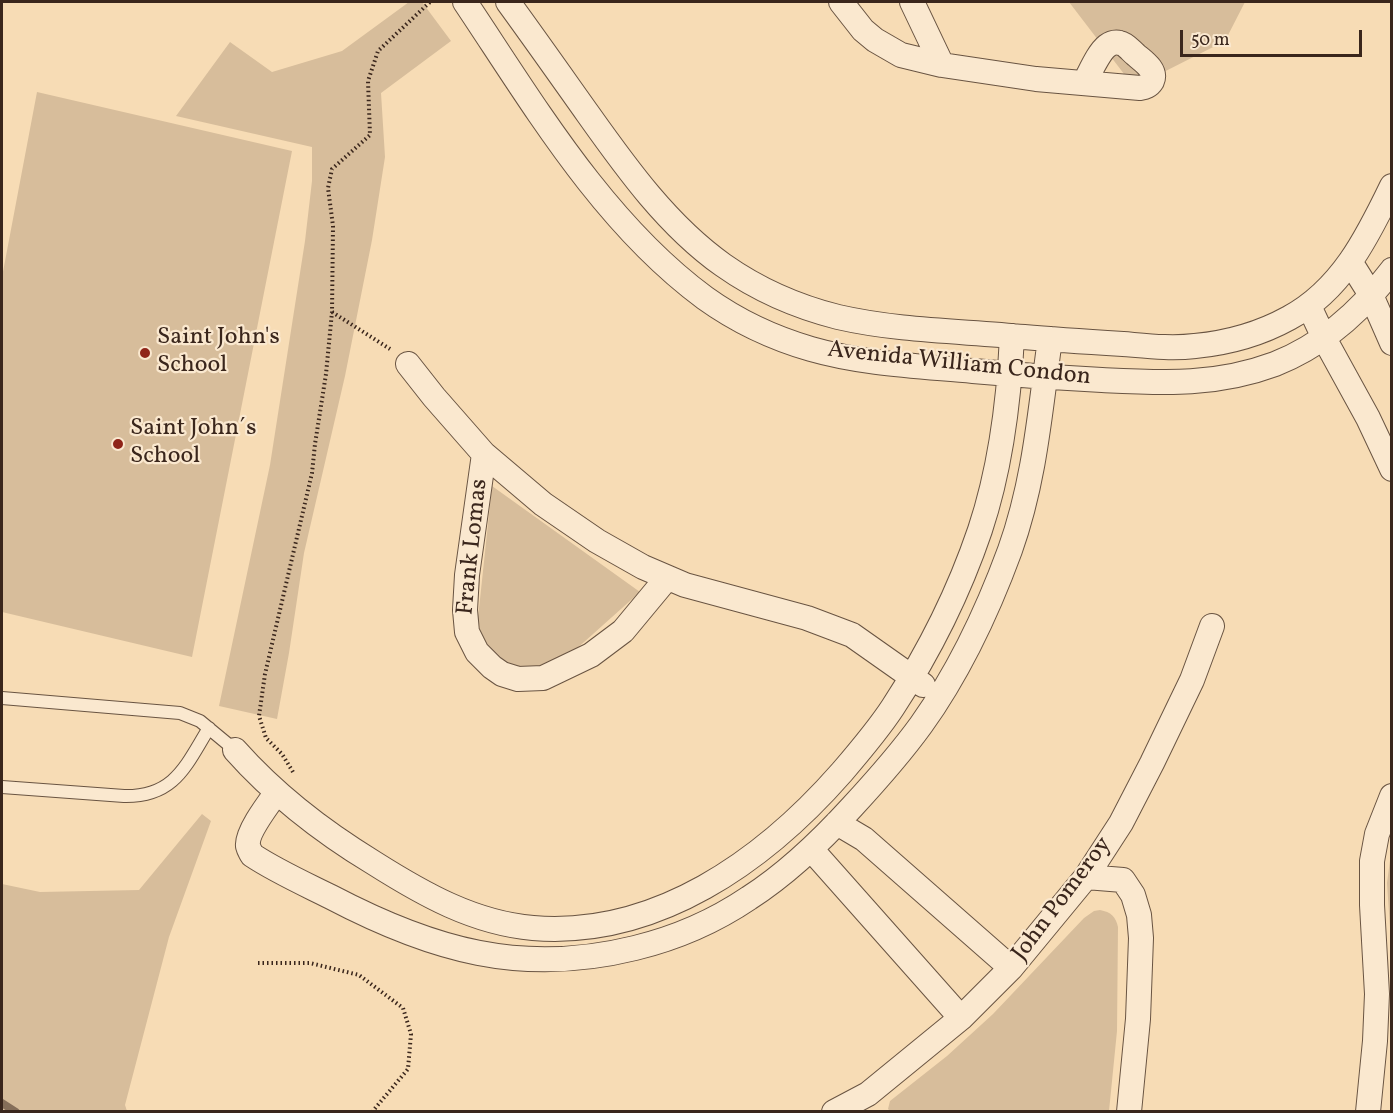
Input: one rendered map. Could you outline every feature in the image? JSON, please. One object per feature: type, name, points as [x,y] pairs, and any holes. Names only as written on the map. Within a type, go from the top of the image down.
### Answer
[{"type":"street","name":"Avenida William Condon","points":[[465,2],[578,167],[608,204],[663,263],[708,300],[733,315],[758,329],[813,349],[873,361],[1045,377],[1161,383],[1221,379],[1276,364],[1324,339],[1350,317],[1392,270]]},
{"type":"street","name":"Avenida William Condon","points":[[508,2],[628,171],[679,227],[700,246],[746,280],[776,294],[806,307],[872,324],[1165,347],[1191,347],[1242,337],[1288,319],[1309,306],[1331,286],[1366,239],[1392,186]]},
{"type":"street","points":[[841,2],[862,30],[874,40],[902,55],[942,65],[1036,79],[1084,83]]},
{"type":"street","points":[[912,2],[942,65]]},
{"type":"street","points":[[1350,263],[1371,295],[1392,343]]},
{"type":"street","points":[[1309,306],[1392,469]]},
{"type":"street","points":[[235,750],[277,792],[355,852],[418,891],[477,917],[534,928],[564,928],[605,923],[642,915],[692,895],[723,877],[796,819],[829,786],[869,740],[892,709],[912,676],[951,601],[980,529],[1000,453],[1010,374],[1012,336]]},
{"type":"street","points":[[277,792],[257,821],[248,840],[252,855],[386,924],[422,938],[478,954],[549,960],[612,954],[666,939],[707,922],[743,902],[782,874],[837,824],[898,756],[940,698],[996,586],[1023,507],[1041,420],[1050,339]]},
{"type":"street","name":"Frank Lomas","points":[[408,364],[484,454],[543,504],[597,541],[668,578],[702,591],[807,618],[852,635],[940,698]]},
{"type":"street","name":"Frank Lomas","points":[[484,454],[467,575],[465,610],[467,632],[477,652],[502,674],[518,679],[543,678],[591,656],[623,631],[668,578]]},
{"type":"street","name":"John Pomeroy","points":[[834,1112],[868,1103],[961,1018],[1011,968],[1086,877],[1121,824],[1152,763],[1191,680],[1212,626]]},
{"type":"street","points":[[1368,1112],[1375,1041],[1384,993],[1372,905],[1372,861],[1377,834],[1392,796]]},
{"type":"street","points":[[837,824],[864,839],[1011,968]]},
{"type":"street","points":[[811,849],[961,1018]]},
{"type":"street","points":[[1086,877],[1123,880],[1133,895],[1139,915],[1141,938],[1138,1018],[1129,1112]]},
{"type":"lane","points":[[2,698],[170,711],[200,721],[235,750]]},
{"type":"lane","points":[[2,787],[130,796],[148,794],[160,790],[183,771],[209,728]]},
{"type":"path","points":[[293,773],[282,754],[266,738],[259,716],[265,674],[312,473],[326,374],[332,312],[333,226],[328,188],[332,169],[370,135],[368,81],[378,51],[430,2]]},
{"type":"path","points":[[332,312],[384,344],[408,364]]},
{"type":"path","points":[[258,963],[310,963],[359,975],[403,1008],[411,1034],[408,1069],[372,1112]]},
{"type":"shaded area","points":[[409,2],[422,2],[451,41],[381,93],[385,157],[372,240],[345,376],[304,553],[277,719],[219,706],[270,465],[305,241],[312,181],[312,147],[176,116],[230,42],[272,72],[342,51]]},
{"type":"shaded area","points":[[1069,2],[1245,2],[1225,41],[1134,87]]},
{"type":"shaded area","name":"Saint John´s School","points":[[37,92],[292,151],[192,657],[2,612],[2,277]]},
{"type":"shaded area","points":[[492,486],[640,592],[555,668],[511,668],[484,652],[478,618]]},
{"type":"shaded area","points":[[202,814],[211,821],[169,937],[125,1105],[127,1111],[2,1111],[2,884],[40,892],[139,890]]},
{"type":"shaded area","points":[[1391,853],[1392,943],[1387,883]]},
{"type":"shaded area","points":[[1100,910],[1112,915],[1118,927],[1117,1031],[1109,1111],[890,1111],[888,1109],[890,1101],[947,1056],[993,1014],[1084,918]]},
{"type":"waterway","points":[[2,1103],[16,1112]]},
{"type":"place","name":"Saint John's School","points":[[145,353]]},
{"type":"place","name":"Saint John´s School","points":[[118,444]]}]
